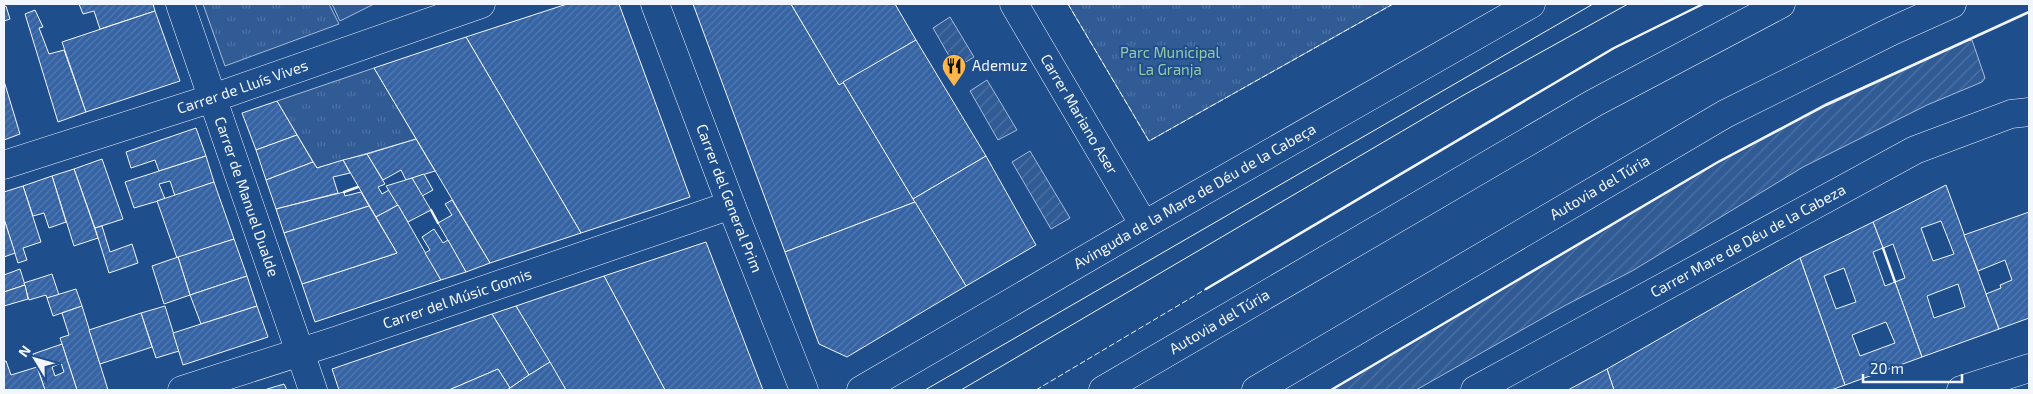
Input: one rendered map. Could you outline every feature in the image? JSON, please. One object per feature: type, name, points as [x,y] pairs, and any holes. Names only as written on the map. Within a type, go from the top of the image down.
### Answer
[{"type":"main road","name":"Carrer de Manuel Dualde","points":[[180,4],[313,390]]},
{"type":"main road","name":"Carrer de Lluís Vives","points":[[4,166],[213,98],[481,4]]},
{"type":"main road","name":"Carrer del General Prim","points":[[655,4],[804,390]]},
{"type":"main road","name":"Carrer Mariano Aser","points":[[1014,4],[1144,225]]},
{"type":"main road","name":"Avinguda de la Mare de Déu de la Cabeça","points":[[861,390],[1144,225],[1531,4]]},
{"type":"main road","name":"Autovia del Túria","points":[[1104,390],[1594,104],[1781,4]]},
{"type":"main road","name":"Autovia del Túria","points":[[1256,390],[1725,114],[1892,31],[1952,4]]},
{"type":"main road","name":"Carrer Mare de Déu de la Cabeza","points":[[1475,390],[1915,150],[2011,114],[2029,112]]},
{"type":"main road","name":"Carrer del Músic Gomis","points":[[182,390],[300,352],[731,205]]},
{"type":"main road","points":[[1961,390],[2029,368]]},
{"type":"green space","points":[[203,4],[329,4],[339,24],[225,66]]},
{"type":"green space","points":[[332,4],[374,4],[340,21]]},
{"type":"green space","name":"Parc Municipal La Granja","points":[[1068,4],[1393,4],[1149,141]]},
{"type":"green space","points":[[950,17],[974,57],[956,68],[933,28]]},
{"type":"green space","points":[[1972,40],[1985,78],[1982,82],[1927,105],[1803,167],[1632,271],[1564,306],[1416,390],[1331,390],[1718,162],[1825,104],[1965,41]]},
{"type":"green space","points":[[374,68],[416,139],[317,168],[277,101]]},
{"type":"green space","points":[[987,80],[1017,130],[998,140],[970,91]]},
{"type":"green space","points":[[1030,151],[1070,218],[1051,229],[1012,162]]},
{"type":"building","points":[[79,4],[153,4],[155,11],[100,29],[94,11],[83,14]]},
{"type":"building","points":[[567,4],[619,4],[690,197],[581,233],[466,37]]},
{"type":"building","points":[[693,4],[791,4],[839,85],[843,82],[915,202],[785,252]]},
{"type":"building","points":[[791,4],[895,4],[916,40],[839,85]]},
{"type":"building","points":[[6,6],[10,19],[4,21],[4,7]]},
{"type":"building","points":[[35,10],[43,27],[39,28],[49,54],[64,50],[86,112],[58,122],[25,14]]},
{"type":"building","points":[[155,11],[180,81],[86,112],[62,42]]},
{"type":"building","points":[[466,37],[581,233],[490,263],[374,68]]},
{"type":"building","points":[[916,40],[986,156],[913,199],[843,82]]},
{"type":"building","points":[[4,81],[20,134],[4,140]]},
{"type":"building","points":[[277,101],[297,135],[256,150],[242,113]]},
{"type":"building","points":[[196,128],[206,156],[159,171],[155,160],[131,168],[126,152]]},
{"type":"building","points":[[297,135],[313,162],[266,180],[256,150]]},
{"type":"building","points":[[416,139],[435,171],[406,180],[401,170],[383,180],[367,154]]},
{"type":"building","points":[[367,154],[385,184],[378,187],[382,194],[389,190],[398,205],[376,217],[343,160]]},
{"type":"building","points":[[206,156],[214,182],[175,196],[170,181],[159,184],[165,199],[134,208],[125,182]]},
{"type":"building","points":[[986,156],[1036,245],[966,286],[913,199]]},
{"type":"building","points":[[102,159],[123,219],[95,228],[74,169]]},
{"type":"building","points":[[343,160],[350,173],[333,177],[338,193],[276,209],[266,180],[313,162],[317,168]]},
{"type":"building","points":[[74,169],[98,238],[74,246],[52,176]]},
{"type":"building","points":[[424,174],[433,190],[422,196],[412,178]]},
{"type":"building","points":[[52,176],[66,222],[49,228],[44,213],[33,216],[23,186]]},
{"type":"building","points":[[412,178],[431,210],[408,222],[386,186]]},
{"type":"building","points":[[214,182],[234,239],[177,258],[157,201]]},
{"type":"building","points":[[1946,185],[1999,329],[1922,357],[1895,282],[1905,278],[1893,244],[1883,248],[1873,222]],"holes":[[[1941,221],[1954,254],[1933,261],[1921,228]],[[1958,284],[1965,307],[1934,318],[1927,296]]]},
{"type":"building","points":[[23,186],[41,242],[23,248],[27,260],[18,263],[4,219],[4,192]]},
{"type":"building","points":[[344,192],[345,196],[361,192],[369,206],[284,233],[276,209]]},
{"type":"building","points":[[452,200],[490,263],[466,272],[438,223],[452,215],[445,204]]},
{"type":"building","points":[[915,202],[966,286],[847,357],[819,344],[785,252]]},
{"type":"building","points":[[398,205],[441,280],[315,322],[302,284],[397,253],[376,217]]},
{"type":"building","points":[[369,206],[397,253],[302,284],[284,233]]},
{"type":"building","points":[[2029,212],[2029,318],[1999,329],[1986,294],[2001,288],[2000,285],[2012,280],[2005,260],[1978,271],[1964,235]]},
{"type":"building","points":[[4,219],[15,253],[4,257]]},
{"type":"building","points":[[1873,222],[1883,248],[1873,252],[1885,286],[1895,282],[1922,357],[1845,385],[1800,258]],"holes":[[[1844,268],[1856,302],[1836,309],[1824,276]],[[1886,322],[1895,343],[1860,356],[1852,335]]]},
{"type":"building","points":[[102,226],[110,252],[132,244],[138,263],[109,273],[95,228]]},
{"type":"building","points":[[434,229],[443,243],[448,240],[466,272],[441,280],[425,253],[430,250],[422,237]]},
{"type":"building","points":[[234,239],[247,276],[190,295],[178,257]]},
{"type":"building","points":[[706,242],[763,390],[665,390],[604,276]]},
{"type":"building","points":[[178,257],[190,295],[164,304],[152,266]]},
{"type":"building","points":[[1800,258],[1845,385],[1831,390],[1614,390],[1607,369]]},
{"type":"building","points":[[20,269],[25,285],[4,292],[4,275]]},
{"type":"building","points":[[52,274],[59,295],[47,298],[46,295],[29,300],[24,283]]},
{"type":"building","points":[[247,276],[257,306],[201,324],[190,295]]},
{"type":"building","points":[[604,276],[665,390],[566,390],[516,306]]},
{"type":"building","points":[[25,285],[28,299],[4,306],[4,292]]},
{"type":"building","points":[[76,289],[82,306],[53,316],[47,298]]},
{"type":"building","points":[[82,306],[108,390],[77,390],[60,338],[69,335],[62,313]]},
{"type":"building","points":[[165,306],[179,351],[156,358],[141,313]]},
{"type":"building","points":[[257,306],[268,337],[183,365],[173,333]]},
{"type":"building","points":[[516,306],[550,362],[529,375],[492,314]]},
{"type":"building","points":[[141,313],[152,347],[100,364],[89,330]]},
{"type":"building","points":[[492,314],[529,375],[510,388],[498,369],[449,390],[339,390],[332,369]]},
{"type":"building","points":[[62,344],[77,390],[45,390],[33,354]],"holes":[[[61,363],[64,372],[55,376],[52,367]]]},
{"type":"building","points":[[4,361],[6,361],[11,375],[37,367],[45,390],[4,390]]},
{"type":"building","points":[[550,362],[566,390],[507,390],[529,375]]},
{"type":"building","points":[[498,369],[510,388],[507,390],[449,390]]},
{"type":"building","points":[[1607,369],[1614,390],[1568,390]]},
{"type":"building","points":[[284,384],[287,390],[264,390]]},
{"type":"tram line","points":[[925,390],[1593,4]]},
{"type":"tram line","points":[[961,390],[1462,96],[1628,4]]},
{"type":"fence","points":[[1068,4],[1149,141],[1393,4]]},
{"type":"fence","points":[[1036,390],[1206,289]]},
{"type":"wall","points":[[1206,289],[1614,48],[1703,4]]},
{"type":"wall","points":[[1331,390],[1718,162],[1826,105],[2029,12]]},
{"type":"wall","points":[[344,192],[358,187]]},
{"type":"wall","points":[[431,210],[438,223]]},
{"type":"wall","points":[[1883,248],[1895,282]]},
{"type":"place","name":"Ademuz","points":[[954,87]]}]
